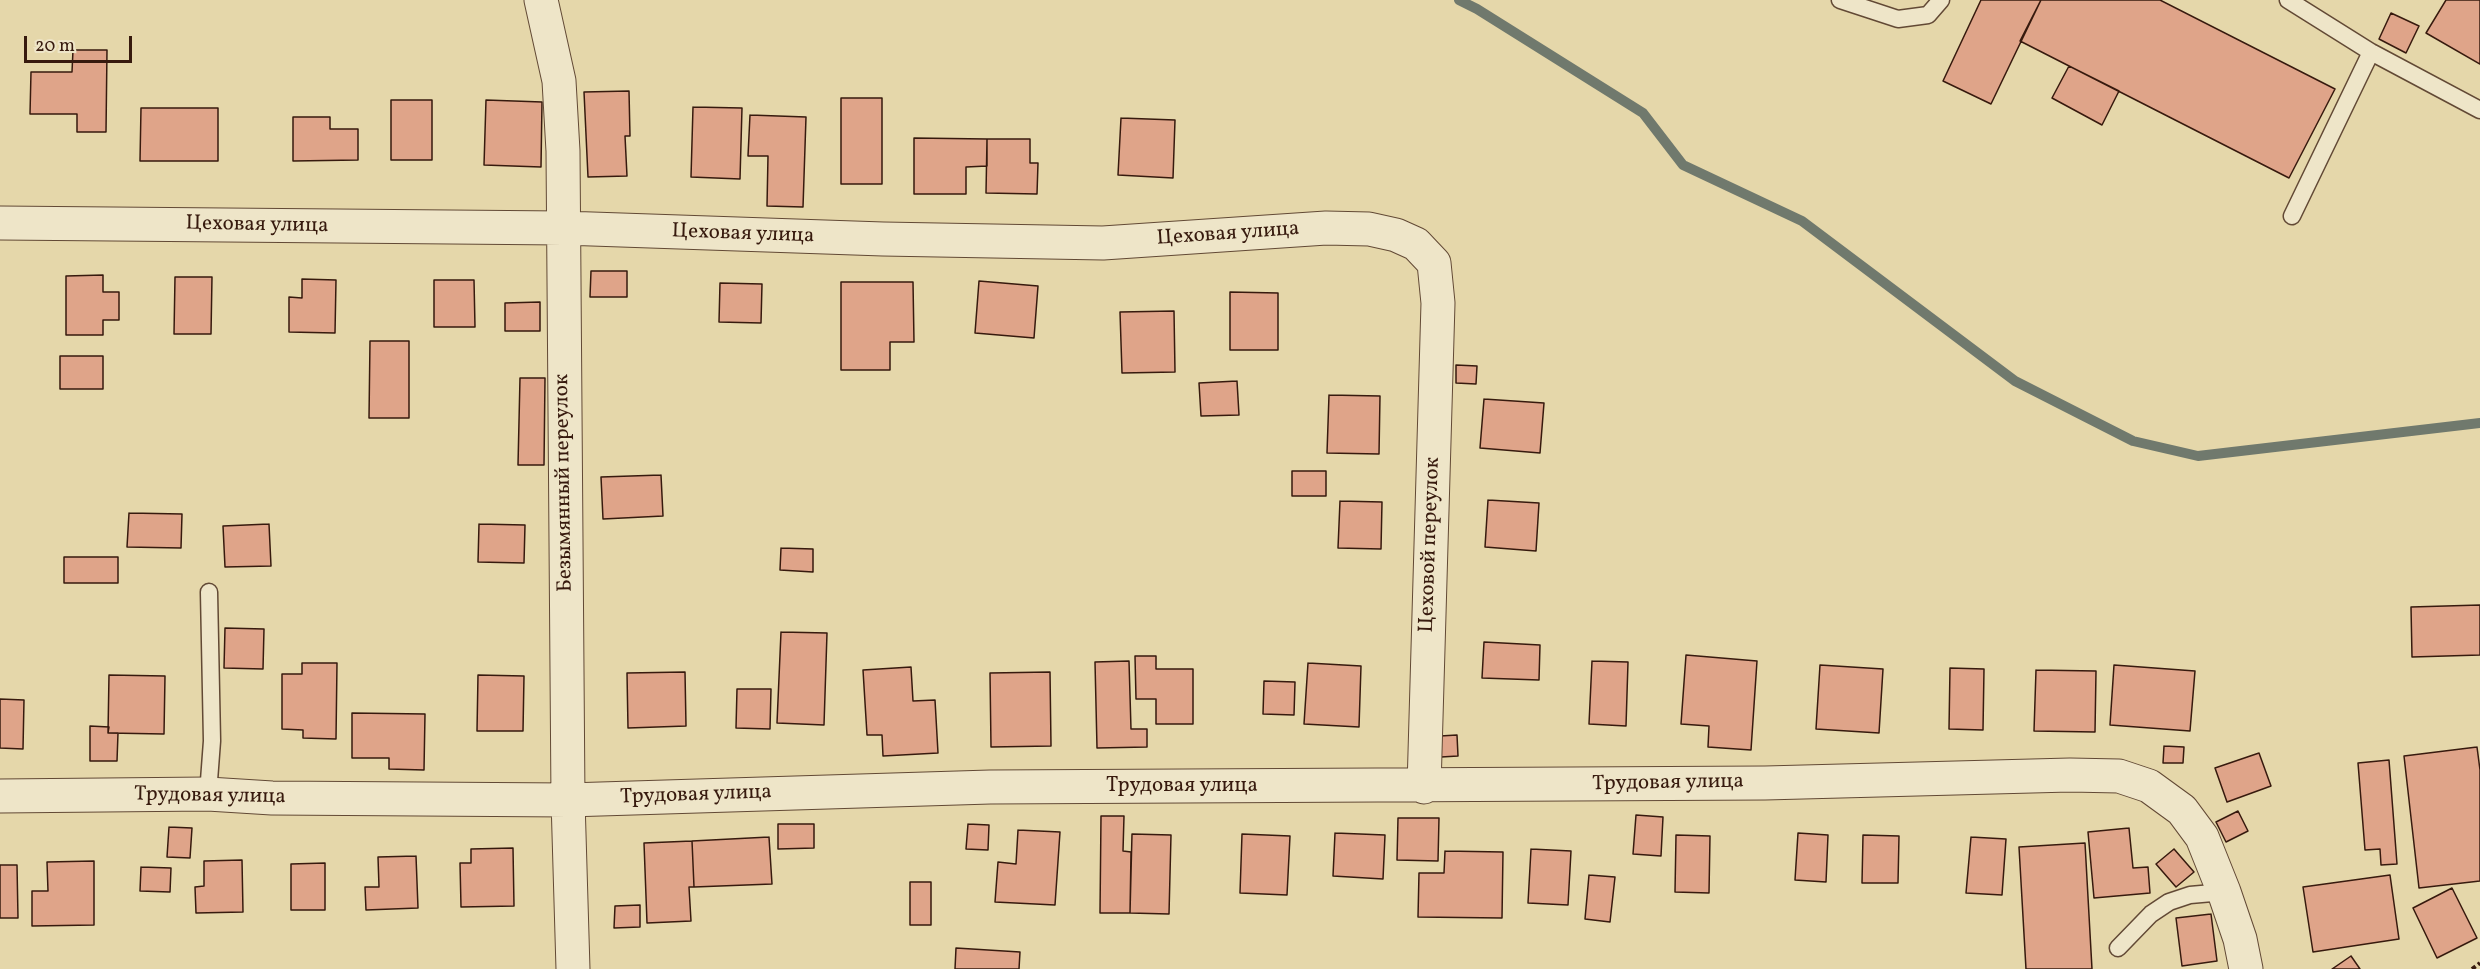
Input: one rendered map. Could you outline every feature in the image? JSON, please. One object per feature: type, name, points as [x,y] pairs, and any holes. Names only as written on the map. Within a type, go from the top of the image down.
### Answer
[{"type":"street","name":"Безымянный переулок","points":[[541,0],[560,81],[568,800],[573,969]]},
{"type":"street","name":"Цеховая улица","points":[[0,223],[563,228],[883,239],[1103,243],[1326,228],[1369,229],[1396,235],[1416,244],[1434,263],[1438,303]]},
{"type":"street","name":"Цеховой переулок","points":[[1424,787],[1438,303]]},
{"type":"street","name":"Трудовая улица","points":[[0,796],[208,794],[272,798],[568,800],[990,787],[1424,787],[1765,783],[2070,774],[2119,776],[2149,786],[2182,810],[2202,837],[2240,939],[2246,969]]},
{"type":"lane","points":[[1840,0],[1898,19],[1928,15],[1941,0]]},
{"type":"lane","points":[[2288,0],[2371,52],[2480,110]]},
{"type":"lane","points":[[2292,216],[2371,52]]},
{"type":"lane","points":[[208,794],[212,741],[209,592]]},
{"type":"lane","points":[[2118,948],[2151,914],[2169,902],[2190,895],[2224,892]]},
{"type":"path","points":[[2472,969],[2480,963]]},
{"type":"building","points":[[1981,0],[2041,0],[1991,104],[1943,81]]},
{"type":"building","points":[[2041,0],[2160,0],[2335,89],[2289,178],[2020,41]]},
{"type":"building","points":[[2446,0],[2480,0],[2480,64],[2426,33]]},
{"type":"building","points":[[2391,13],[2419,26],[2406,53],[2379,39]]},
{"type":"building","points":[[73,50],[107,50],[106,132],[77,132],[77,114],[30,114],[31,72],[72,72]]},
{"type":"building","points":[[2069,66],[2119,91],[2102,125],[2052,98]]},
{"type":"building","points":[[629,91],[630,136],[625,136],[627,176],[588,177],[584,92]]},
{"type":"building","points":[[841,98],[882,98],[882,184],[841,184]]},
{"type":"building","points":[[391,100],[432,100],[432,160],[391,160]]},
{"type":"building","points":[[486,100],[542,102],[541,167],[484,165]]},
{"type":"building","points":[[693,107],[742,108],[740,179],[691,177]]},
{"type":"building","points":[[141,108],[218,108],[218,161],[140,161]]},
{"type":"building","points":[[750,115],[806,117],[803,207],[767,206],[768,156],[748,156]]},
{"type":"building","points":[[293,117],[330,117],[330,129],[358,129],[358,160],[293,161]]},
{"type":"building","points":[[1121,118],[1175,120],[1173,178],[1118,175]]},
{"type":"building","points":[[914,138],[987,139],[987,166],[966,167],[966,194],[914,194]]},
{"type":"building","points":[[987,139],[1030,139],[1030,163],[1038,163],[1037,194],[986,193]]},
{"type":"building","points":[[591,271],[627,271],[627,297],[590,297]]},
{"type":"building","points":[[103,275],[103,292],[119,292],[119,320],[103,320],[103,335],[66,335],[66,276]]},
{"type":"building","points":[[175,277],[212,277],[211,334],[174,334]]},
{"type":"building","points":[[302,279],[336,280],[335,333],[289,332],[289,297],[302,298]]},
{"type":"building","points":[[434,280],[474,280],[475,327],[434,327]]},
{"type":"building","points":[[979,281],[1038,286],[1034,338],[975,333]]},
{"type":"building","points":[[841,282],[913,282],[914,342],[890,342],[890,370],[841,370]]},
{"type":"building","points":[[720,283],[762,284],[761,323],[719,322]]},
{"type":"building","points":[[1230,292],[1278,293],[1278,350],[1230,350]]},
{"type":"building","points":[[540,302],[540,331],[505,331],[505,303]]},
{"type":"building","points":[[1174,311],[1175,372],[1122,373],[1120,312]]},
{"type":"building","points":[[370,341],[409,341],[409,418],[369,418]]},
{"type":"building","points":[[60,356],[103,356],[103,389],[60,389]]},
{"type":"building","points":[[1456,365],[1477,366],[1476,384],[1456,383]]},
{"type":"building","points":[[520,378],[545,378],[544,465],[518,465]]},
{"type":"building","points":[[1237,381],[1239,415],[1201,416],[1199,383]]},
{"type":"building","points":[[1329,395],[1380,396],[1379,454],[1327,453]]},
{"type":"building","points":[[1484,399],[1544,403],[1540,453],[1480,448]]},
{"type":"building","points":[[1292,471],[1326,471],[1326,496],[1292,496]]},
{"type":"building","points":[[661,475],[663,516],[603,519],[601,477]]},
{"type":"building","points":[[1488,500],[1539,503],[1536,551],[1485,547]]},
{"type":"building","points":[[1340,501],[1382,502],[1381,549],[1338,548]]},
{"type":"building","points":[[129,513],[182,514],[181,548],[127,547]]},
{"type":"building","points":[[269,524],[271,566],[225,567],[223,526]]},
{"type":"building","points":[[479,524],[525,525],[524,563],[478,562]]},
{"type":"building","points":[[781,548],[813,549],[813,572],[780,570]]},
{"type":"building","points":[[64,557],[118,557],[118,583],[64,583]]},
{"type":"building","points":[[2480,605],[2480,655],[2412,657],[2411,607]]},
{"type":"building","points":[[225,628],[264,629],[263,669],[224,668]]},
{"type":"building","points":[[781,632],[827,633],[824,725],[777,723]]},
{"type":"building","points":[[1484,642],[1540,645],[1539,680],[1482,678]]},
{"type":"building","points":[[1686,655],[1757,661],[1751,750],[1708,747],[1709,726],[1681,724]]},
{"type":"building","points":[[1135,656],[1156,656],[1156,669],[1193,669],[1193,724],[1156,724],[1156,699],[1136,699]]},
{"type":"building","points":[[1129,661],[1131,729],[1147,729],[1147,747],[1097,748],[1095,662]]},
{"type":"building","points":[[1592,661],[1628,662],[1626,726],[1589,724]]},
{"type":"building","points":[[302,663],[337,663],[336,739],[303,738],[303,730],[282,729],[282,674],[302,674]]},
{"type":"building","points":[[1308,663],[1361,666],[1359,727],[1304,724]]},
{"type":"building","points":[[1820,665],[1883,669],[1879,733],[1816,729]]},
{"type":"building","points":[[2114,665],[2195,671],[2190,731],[2110,725]]},
{"type":"building","points":[[911,667],[913,701],[935,700],[938,753],[883,756],[882,735],[867,735],[863,670]]},
{"type":"building","points":[[1950,668],[1984,669],[1983,730],[1949,729]]},
{"type":"building","points":[[2036,670],[2096,671],[2095,732],[2034,731]]},
{"type":"building","points":[[685,672],[686,726],[628,728],[627,673]]},
{"type":"building","points":[[1050,672],[1051,746],[991,747],[990,673]]},
{"type":"building","points":[[109,675],[165,676],[164,734],[108,733]]},
{"type":"building","points":[[478,675],[524,676],[523,731],[477,731]]},
{"type":"building","points":[[1264,681],[1295,682],[1294,715],[1263,714]]},
{"type":"building","points":[[737,689],[771,689],[770,729],[736,728]]},
{"type":"building","points":[[0,699],[24,700],[23,749],[0,748]]},
{"type":"building","points":[[352,713],[425,714],[424,770],[389,769],[389,758],[352,758]]},
{"type":"building","points":[[90,726],[109,727],[108,733],[118,733],[117,761],[90,761]]},
{"type":"building","points":[[1457,735],[1458,756],[1441,757],[1440,736]]},
{"type":"building","points":[[2164,746],[2184,747],[2183,763],[2163,763]]},
{"type":"building","points":[[2477,747],[2480,770],[2480,881],[2419,888],[2404,756]]},
{"type":"building","points":[[2259,753],[2271,786],[2227,802],[2215,768]]},
{"type":"building","points":[[2389,760],[2397,864],[2381,865],[2380,849],[2365,850],[2358,763]]},
{"type":"building","points":[[2238,811],[2248,831],[2226,842],[2216,822]]},
{"type":"building","points":[[1636,815],[1663,817],[1661,856],[1633,854]]},
{"type":"building","points":[[1101,816],[1124,816],[1123,851],[1131,852],[1130,913],[1100,913]]},
{"type":"building","points":[[1398,818],[1439,818],[1438,861],[1397,860]]},
{"type":"building","points":[[778,824],[814,824],[814,848],[778,849]]},
{"type":"building","points":[[968,824],[989,825],[988,850],[966,849]]},
{"type":"building","points":[[169,827],[192,828],[190,858],[167,857]]},
{"type":"building","points":[[2129,828],[2133,868],[2148,867],[2150,893],[2094,898],[2088,832]]},
{"type":"building","points":[[1018,830],[1060,832],[1055,905],[995,902],[998,862],[1016,864]]},
{"type":"building","points":[[1335,833],[1385,835],[1383,879],[1333,876]]},
{"type":"building","points":[[1798,833],[1828,835],[1826,882],[1795,880]]},
{"type":"building","points":[[1132,834],[1171,835],[1169,914],[1130,913]]},
{"type":"building","points":[[1242,834],[1290,836],[1287,895],[1240,893]]},
{"type":"building","points":[[1676,835],[1710,836],[1709,893],[1675,892]]},
{"type":"building","points":[[1863,835],[1899,836],[1898,883],[1862,883]]},
{"type":"building","points":[[769,837],[772,884],[694,887],[692,841]]},
{"type":"building","points":[[1971,837],[2006,839],[2002,895],[1966,893]]},
{"type":"building","points":[[692,841],[694,887],[689,887],[691,921],[647,923],[644,843]]},
{"type":"building","points":[[2085,843],[2092,969],[2026,969],[2019,847]]},
{"type":"building","points":[[513,848],[514,906],[461,907],[460,863],[471,863],[471,849]]},
{"type":"building","points":[[1531,849],[1571,851],[1568,905],[1528,903]]},
{"type":"building","points":[[2174,849],[2194,872],[2176,887],[2156,864]]},
{"type":"building","points":[[1445,851],[1503,852],[1502,918],[1418,917],[1419,873],[1444,873]]},
{"type":"building","points":[[416,856],[418,908],[366,910],[365,887],[379,887],[378,857]]},
{"type":"building","points":[[242,860],[243,912],[196,913],[195,887],[204,886],[204,861]]},
{"type":"building","points":[[94,861],[94,925],[32,926],[32,891],[48,891],[47,862]]},
{"type":"building","points":[[325,863],[325,910],[291,910],[291,864]]},
{"type":"building","points":[[0,865],[17,865],[18,918],[0,918]]},
{"type":"building","points":[[141,867],[171,868],[170,892],[140,891]]},
{"type":"building","points":[[1589,875],[1615,877],[1610,922],[1585,919]]},
{"type":"building","points":[[2390,875],[2399,939],[2313,952],[2303,887]]},
{"type":"building","points":[[910,882],[931,882],[931,925],[910,925]]},
{"type":"building","points":[[2452,888],[2477,938],[2437,958],[2413,908]]},
{"type":"building","points":[[640,905],[640,927],[614,928],[615,906]]},
{"type":"building","points":[[2211,914],[2217,961],[2182,966],[2176,918]]},
{"type":"building","points":[[956,948],[1020,952],[1019,969],[955,969]]},
{"type":"building","points":[[2351,956],[2360,969],[2332,969]]},
{"type":"waterway","points":[[1459,0],[1643,113],[1683,165],[1802,221],[2015,381],[2133,441],[2198,456],[2480,423]]}]
